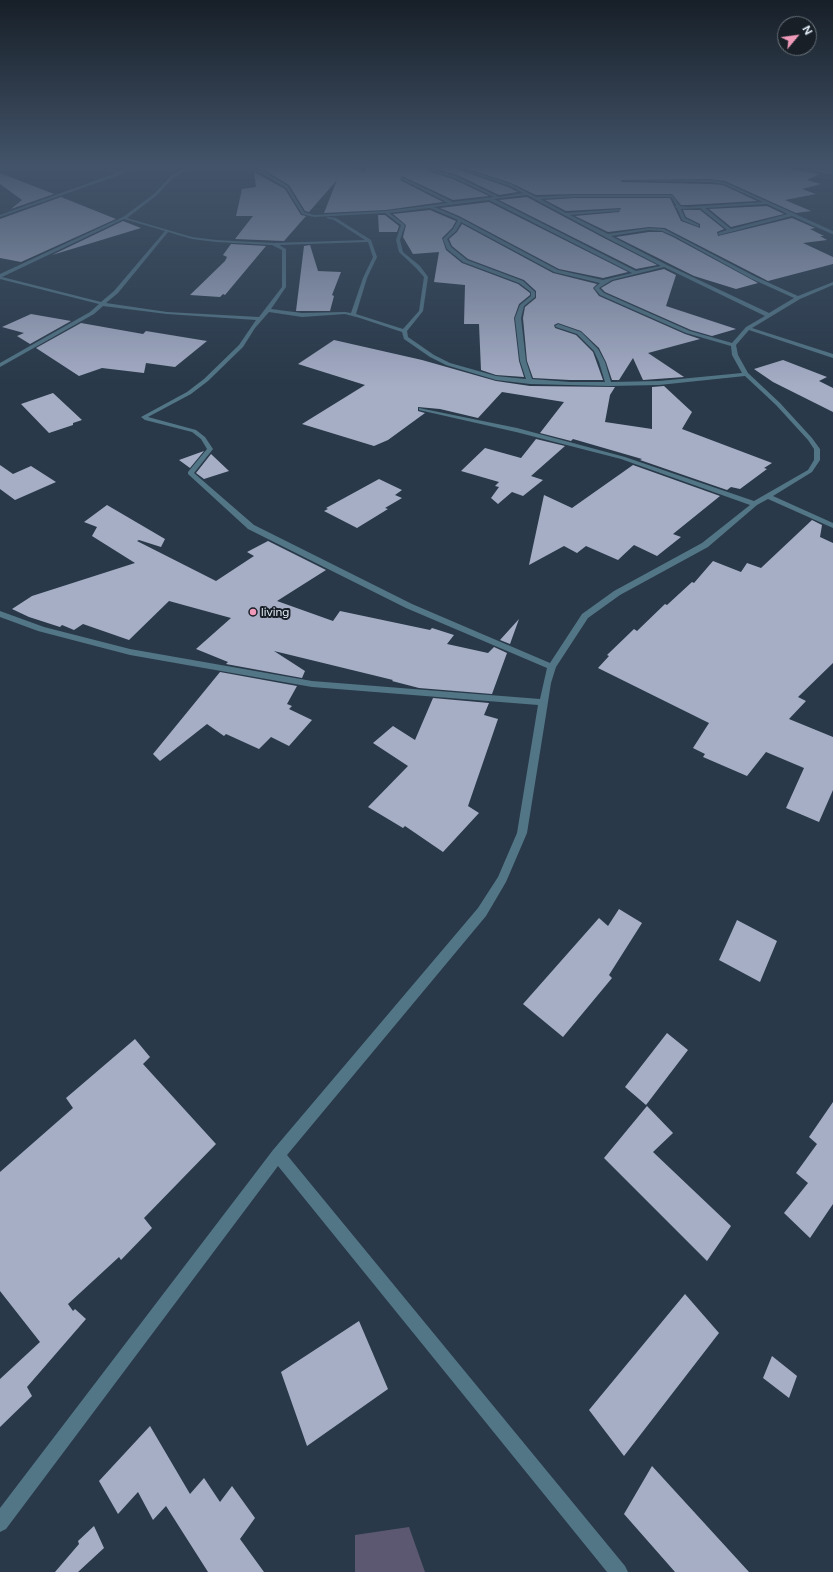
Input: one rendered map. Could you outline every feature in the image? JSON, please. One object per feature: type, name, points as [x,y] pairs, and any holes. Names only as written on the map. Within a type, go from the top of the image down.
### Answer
[{"type":"street","points":[[0,277],[77,240]]},
{"type":"street","points":[[0,365],[76,323],[103,304],[116,292],[159,240]]},
{"type":"street","points":[[204,240],[273,244],[370,241],[375,257],[365,278],[353,314]]},
{"type":"street","points":[[398,240],[401,252],[426,277],[421,311],[404,331]]},
{"type":"street","points":[[446,240],[449,248],[465,261],[521,282],[533,292],[533,296],[522,305],[518,318],[523,361],[530,382]]},
{"type":"street","points":[[498,240],[556,272],[603,282]]},
{"type":"street","points":[[572,240],[634,272]]},
{"type":"street","points":[[615,240],[768,316]]},
{"type":"street","points":[[686,240],[754,278],[798,298]]},
{"type":"street","points":[[273,244],[284,249],[284,287],[268,310],[260,318],[241,346],[206,380],[189,394],[144,417],[194,431],[203,438],[210,449],[190,472],[251,527],[409,606],[552,667]]},
{"type":"street","points":[[665,266],[634,272],[603,282],[596,288],[602,294],[688,332],[733,345]]},
{"type":"street","points":[[0,277],[103,304],[167,313],[260,318]]},
{"type":"street","points":[[0,1522],[278,1155],[482,912],[502,879],[522,833],[543,702],[552,667],[585,616],[618,593],[705,545],[766,496],[810,471],[817,460],[817,449],[784,410],[746,374],[734,355],[733,345],[748,328],[798,298],[833,283]]},
{"type":"street","points":[[268,310],[302,315],[353,314],[404,331]]},
{"type":"street","points":[[558,326],[579,333],[596,350],[602,362],[609,384]]},
{"type":"street","points":[[748,328],[833,356]]},
{"type":"street","points":[[404,331],[406,338],[414,345],[448,364],[496,378],[530,382],[609,384],[659,383],[746,374]]},
{"type":"street","points":[[421,409],[517,430],[623,458],[755,504]]},
{"type":"street","points":[[766,496],[833,526]]},
{"type":"street","points":[[0,614],[40,629],[130,652],[312,684],[543,702]]},
{"type":"street","points":[[278,1155],[619,1572]]},
{"type":"shaded area","points":[[409,1527],[425,1572],[355,1572],[355,1535]]},
{"type":"building","points":[[0,240],[69,240],[21,262],[0,258]]},
{"type":"building","points":[[83,240],[100,240],[52,255]]},
{"type":"building","points":[[405,240],[443,240],[446,250],[462,263],[518,284],[530,293],[530,295],[519,304],[514,318],[519,361],[524,377],[496,375],[481,370],[479,324],[464,324],[465,285],[434,282],[439,252],[413,254]]},
{"type":"building","points":[[450,240],[492,240],[553,273],[597,284],[593,288],[599,296],[685,334],[700,339],[648,353],[684,377],[643,380],[633,358],[619,380],[612,380],[606,362],[599,348],[581,331],[558,323],[554,325],[555,328],[576,335],[593,352],[603,380],[533,378],[527,361],[523,318],[525,307],[536,298],[536,291],[524,280],[468,259],[452,246]]},
{"type":"building","points":[[505,240],[565,240],[628,272],[603,278],[559,269]]},
{"type":"building","points":[[579,240],[609,240],[657,265],[636,269]]},
{"type":"building","points":[[623,240],[679,240],[758,283],[736,289],[694,276]]},
{"type":"building","points":[[689,240],[824,240],[803,243],[833,257],[833,264],[768,281]]},
{"type":"building","points":[[231,244],[266,246],[225,295],[223,294],[220,297],[190,295],[225,261],[227,257],[223,255]]},
{"type":"building","points":[[310,245],[318,271],[341,272],[332,295],[334,296],[330,311],[296,311],[304,246]]},
{"type":"building","points":[[664,269],[676,275],[666,306],[736,329],[712,336],[691,330],[605,292],[601,288],[613,281]]},
{"type":"building","points":[[31,314],[71,321],[30,344],[17,336],[24,333],[2,327]]},
{"type":"building","points":[[81,323],[143,334],[146,331],[207,341],[175,367],[146,363],[144,373],[102,368],[79,376],[36,348]]},
{"type":"building","points":[[334,340],[422,360],[496,381],[530,386],[615,387],[610,395],[605,422],[652,429],[652,387],[664,386],[692,412],[682,429],[772,463],[764,468],[767,469],[740,489],[731,487],[727,490],[640,460],[642,459],[573,439],[571,441],[540,433],[564,402],[502,392],[478,418],[440,409],[418,407],[418,411],[425,413],[388,440],[374,446],[302,424],[365,385],[298,364]]},
{"type":"building","points":[[783,360],[827,377],[819,381],[833,388],[833,412],[773,382],[754,369]]},
{"type":"building","points":[[53,393],[82,420],[73,423],[73,425],[49,433],[21,404]]},
{"type":"building","points":[[536,439],[565,446],[531,476],[543,480],[523,496],[512,492],[498,504],[491,498],[499,487],[495,486],[499,482],[461,471],[485,448],[521,458]]},
{"type":"building","points":[[204,451],[190,468],[179,460]]},
{"type":"building","points":[[211,454],[229,471],[204,479],[196,473]]},
{"type":"building","points":[[0,465],[13,474],[31,466],[56,482],[15,500],[0,489]]},
{"type":"building","points":[[633,465],[720,496],[673,534],[681,537],[657,556],[634,545],[618,560],[586,546],[577,553],[564,546],[529,565],[544,495],[572,508]]},
{"type":"building","points":[[379,479],[402,490],[395,495],[402,498],[385,508],[388,509],[357,528],[324,511],[328,509],[326,508]]},
{"type":"building","points":[[107,505],[165,539],[161,547],[139,540],[137,541],[216,581],[254,556],[247,552],[268,541],[326,570],[277,601],[333,621],[340,611],[430,630],[432,628],[454,635],[447,644],[488,653],[494,647],[507,653],[492,694],[419,688],[392,681],[393,680],[274,651],[305,671],[302,678],[226,664],[228,662],[196,649],[231,618],[169,601],[129,640],[83,624],[74,630],[62,625],[60,627],[29,617],[12,609],[32,596],[135,563],[92,536],[97,527],[84,522]]},
{"type":"building","points":[[812,520],[822,525],[820,537],[833,543],[833,663],[798,697],[806,701],[789,719],[833,737],[833,790],[819,822],[786,808],[804,768],[766,752],[747,776],[703,757],[705,754],[693,748],[709,723],[598,668],[609,656],[607,655],[634,629],[637,631],[665,604],[667,605],[692,582],[694,583],[713,561],[741,572],[747,563],[761,568]]},
{"type":"building","points":[[519,619],[510,644],[500,640]]},
{"type":"building","points":[[220,672],[297,686],[287,704],[292,706],[289,709],[312,720],[289,746],[271,737],[259,749],[226,734],[224,736],[207,724],[160,761],[153,754]]},
{"type":"building","points":[[433,698],[489,703],[484,715],[498,719],[468,806],[479,813],[443,852],[405,826],[403,828],[368,807],[408,766],[373,743],[393,726],[415,740]]},
{"type":"building","points":[[619,909],[642,923],[609,975],[612,978],[563,1037],[523,1004],[599,918],[608,926]]},
{"type":"building","points":[[737,920],[777,941],[760,982],[719,960]]},
{"type":"building","points":[[667,1033],[688,1050],[646,1105],[625,1087]]},
{"type":"building","points":[[135,1039],[150,1057],[143,1064],[216,1144],[144,1218],[152,1228],[121,1260],[119,1257],[68,1304],[73,1311],[75,1309],[86,1319],[27,1387],[32,1396],[0,1427],[0,1379],[40,1342],[0,1291],[0,1172],[73,1108],[66,1098]]},
{"type":"building","points":[[833,1102],[833,1204],[810,1238],[784,1213],[808,1183],[796,1173],[817,1144],[809,1137]]},
{"type":"building","points":[[647,1106],[673,1133],[653,1152],[731,1226],[707,1261],[604,1158]]},
{"type":"building","points":[[685,1294],[719,1333],[624,1456],[589,1410]]},
{"type":"building","points":[[359,1321],[388,1389],[307,1446],[281,1372]]},
{"type":"building","points":[[772,1356],[797,1376],[789,1398],[763,1378]]},
{"type":"building","points":[[150,1426],[190,1494],[204,1478],[220,1502],[232,1486],[255,1518],[240,1539],[264,1572],[208,1572],[166,1506],[153,1520],[138,1492],[118,1514],[99,1481]]},
{"type":"building","points":[[652,1466],[749,1572],[675,1572],[624,1514]]},
{"type":"building","points":[[94,1526],[104,1548],[78,1572],[55,1572],[79,1544],[78,1541]]},
{"type":"place","name":"living","points":[[253,612]]}]
